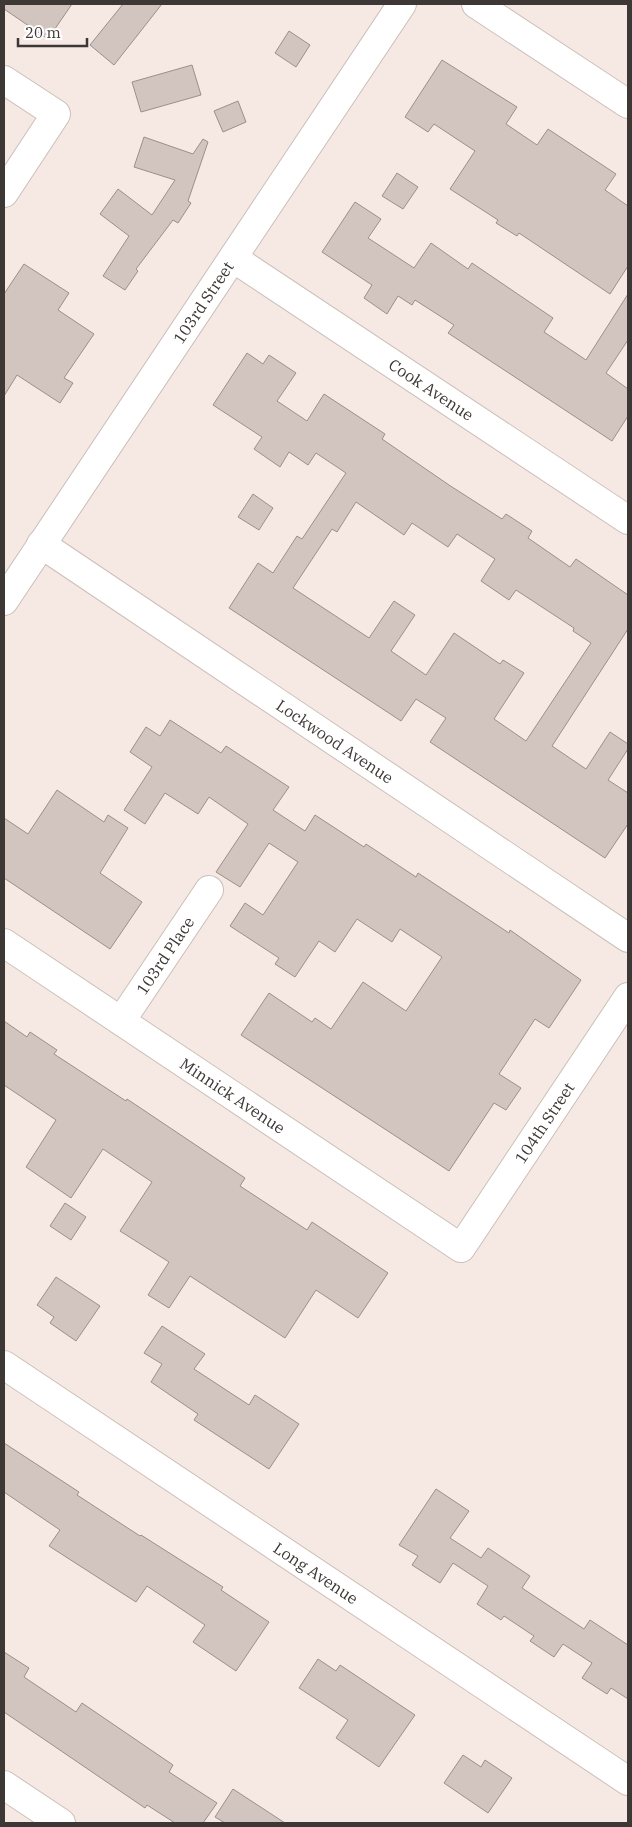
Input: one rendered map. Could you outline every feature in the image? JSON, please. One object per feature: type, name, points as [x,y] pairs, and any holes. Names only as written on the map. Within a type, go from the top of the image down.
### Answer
[{"type":"street","name":"103rd Street","points":[[4,601],[402,4]]},
{"type":"street","points":[[476,4],[628,104]]},
{"type":"street","points":[[4,80],[56,114],[4,193]]},
{"type":"street","name":"Cook Avenue","points":[[233,258],[628,520]]},
{"type":"street","name":"Lockwood Avenue","points":[[42,544],[628,938]]},
{"type":"street","name":"103rd Place","points":[[121,1021],[210,890]]},
{"type":"street","name":"Minnick Avenue","points":[[4,942],[461,1248]]},
{"type":"street","name":"104th Street","points":[[461,1248],[628,997]]},
{"type":"street","name":"Long Avenue","points":[[4,1365],[628,1781]]},
{"type":"street","points":[[4,1785],[61,1823]]},
{"type":"building","points":[[4,4],[72,4],[48,39],[4,9]]},
{"type":"building","points":[[123,4],[162,4],[114,65],[90,45]]},
{"type":"building","points":[[289,31],[310,45],[296,67],[275,53]]},
{"type":"building","points":[[442,60],[517,107],[506,124],[537,145],[548,129],[616,174],[605,190],[628,206],[628,266],[610,294],[519,233],[517,236],[496,223],[498,220],[450,189],[475,151],[434,124],[428,132],[405,117]]},
{"type":"building","points":[[192,65],[201,95],[141,112],[132,82]]},
{"type":"building","points":[[238,101],[246,122],[223,132],[214,111]]},
{"type":"building","points":[[144,137],[193,154],[203,139],[208,142],[188,201],[191,203],[178,223],[173,220],[136,269],[138,271],[125,290],[103,276],[129,236],[100,214],[118,189],[152,215],[175,180],[134,167]]},
{"type":"building","points":[[397,173],[418,187],[403,209],[382,196]]},
{"type":"building","points":[[355,202],[381,219],[368,238],[414,268],[431,243],[468,269],[472,263],[553,318],[544,332],[586,360],[628,294],[628,340],[606,373],[628,389],[628,416],[612,441],[448,333],[454,325],[415,300],[412,305],[398,296],[387,314],[364,298],[372,285],[322,252]]},
{"type":"building","points":[[24,264],[69,293],[58,310],[94,334],[64,378],[73,383],[60,403],[17,375],[4,396],[4,294]]},
{"type":"building","points":[[247,353],[263,364],[269,355],[296,373],[277,401],[307,421],[324,394],[385,434],[382,439],[449,485],[502,519],[506,514],[532,531],[528,538],[570,567],[576,559],[628,595],[628,629],[552,746],[586,769],[610,732],[628,744],[628,749],[608,780],[628,793],[628,824],[605,858],[430,742],[446,718],[416,699],[401,721],[229,608],[258,563],[273,573],[297,536],[302,539],[346,473],[316,453],[308,465],[289,452],[280,467],[254,449],[262,437],[213,405]],"holes":[[[356,502],[404,535],[412,523],[448,547],[457,534],[495,559],[481,581],[509,600],[516,590],[574,628],[573,631],[591,643],[526,741],[494,719],[524,673],[503,660],[500,664],[454,633],[426,675],[391,651],[415,615],[394,601],[369,638],[293,588],[332,529],[337,532]]]},
{"type":"building","points":[[253,494],[273,508],[259,530],[238,517]]},
{"type":"building","points":[[170,720],[221,753],[226,746],[289,787],[273,810],[305,831],[315,815],[364,847],[366,844],[416,877],[418,873],[509,933],[510,930],[581,980],[549,1028],[535,1019],[499,1074],[521,1088],[506,1110],[494,1103],[449,1171],[241,1035],[269,993],[312,1022],[315,1018],[331,1029],[363,982],[406,1011],[442,957],[400,929],[392,942],[357,919],[335,952],[319,941],[295,977],[275,964],[279,958],[230,926],[245,903],[263,915],[298,862],[269,843],[240,887],[216,872],[248,824],[209,797],[198,814],[165,793],[145,824],[124,810],[152,767],[130,752],[146,727],[160,736]]},
{"type":"building","points":[[57,790],[104,822],[108,815],[128,828],[100,873],[142,902],[110,949],[4,878],[4,818],[28,834]]},
{"type":"building","points":[[4,1021],[27,1037],[30,1032],[57,1050],[54,1054],[126,1101],[127,1099],[245,1178],[240,1186],[307,1230],[312,1222],[388,1273],[358,1318],[316,1290],[285,1338],[190,1276],[169,1308],[148,1295],[169,1262],[120,1231],[152,1182],[103,1149],[71,1198],[26,1167],[56,1120],[4,1085]]},
{"type":"building","points":[[65,1203],[86,1217],[71,1240],[50,1226]]},
{"type":"building","points":[[56,1277],[100,1306],[76,1341],[50,1323],[54,1317],[37,1305]]},
{"type":"building","points":[[162,1326],[205,1354],[194,1369],[249,1405],[255,1395],[299,1424],[269,1469],[194,1420],[198,1414],[151,1382],[162,1364],[144,1353]]},
{"type":"building","points":[[4,1443],[79,1492],[77,1495],[223,1587],[221,1590],[269,1622],[236,1671],[193,1642],[205,1625],[147,1586],[136,1602],[49,1546],[60,1530],[4,1492]]},
{"type":"building","points":[[436,1489],[469,1511],[450,1538],[481,1558],[488,1548],[530,1576],[522,1588],[584,1629],[590,1620],[628,1645],[628,1699],[611,1688],[607,1694],[582,1678],[592,1663],[563,1644],[554,1657],[530,1641],[534,1636],[504,1616],[501,1620],[477,1604],[488,1586],[453,1563],[440,1583],[412,1565],[418,1556],[399,1545]]},
{"type":"building","points":[[4,1652],[29,1668],[24,1677],[76,1712],[82,1703],[173,1765],[169,1772],[217,1803],[203,1823],[175,1823],[147,1805],[145,1808],[4,1712]]},
{"type":"building","points":[[318,1659],[336,1671],[340,1665],[415,1715],[379,1767],[336,1738],[348,1720],[299,1688]]},
{"type":"building","points":[[463,1755],[481,1767],[485,1760],[512,1778],[488,1813],[444,1783]]},
{"type":"building","points":[[233,1789],[285,1823],[225,1823],[215,1817]]}]
